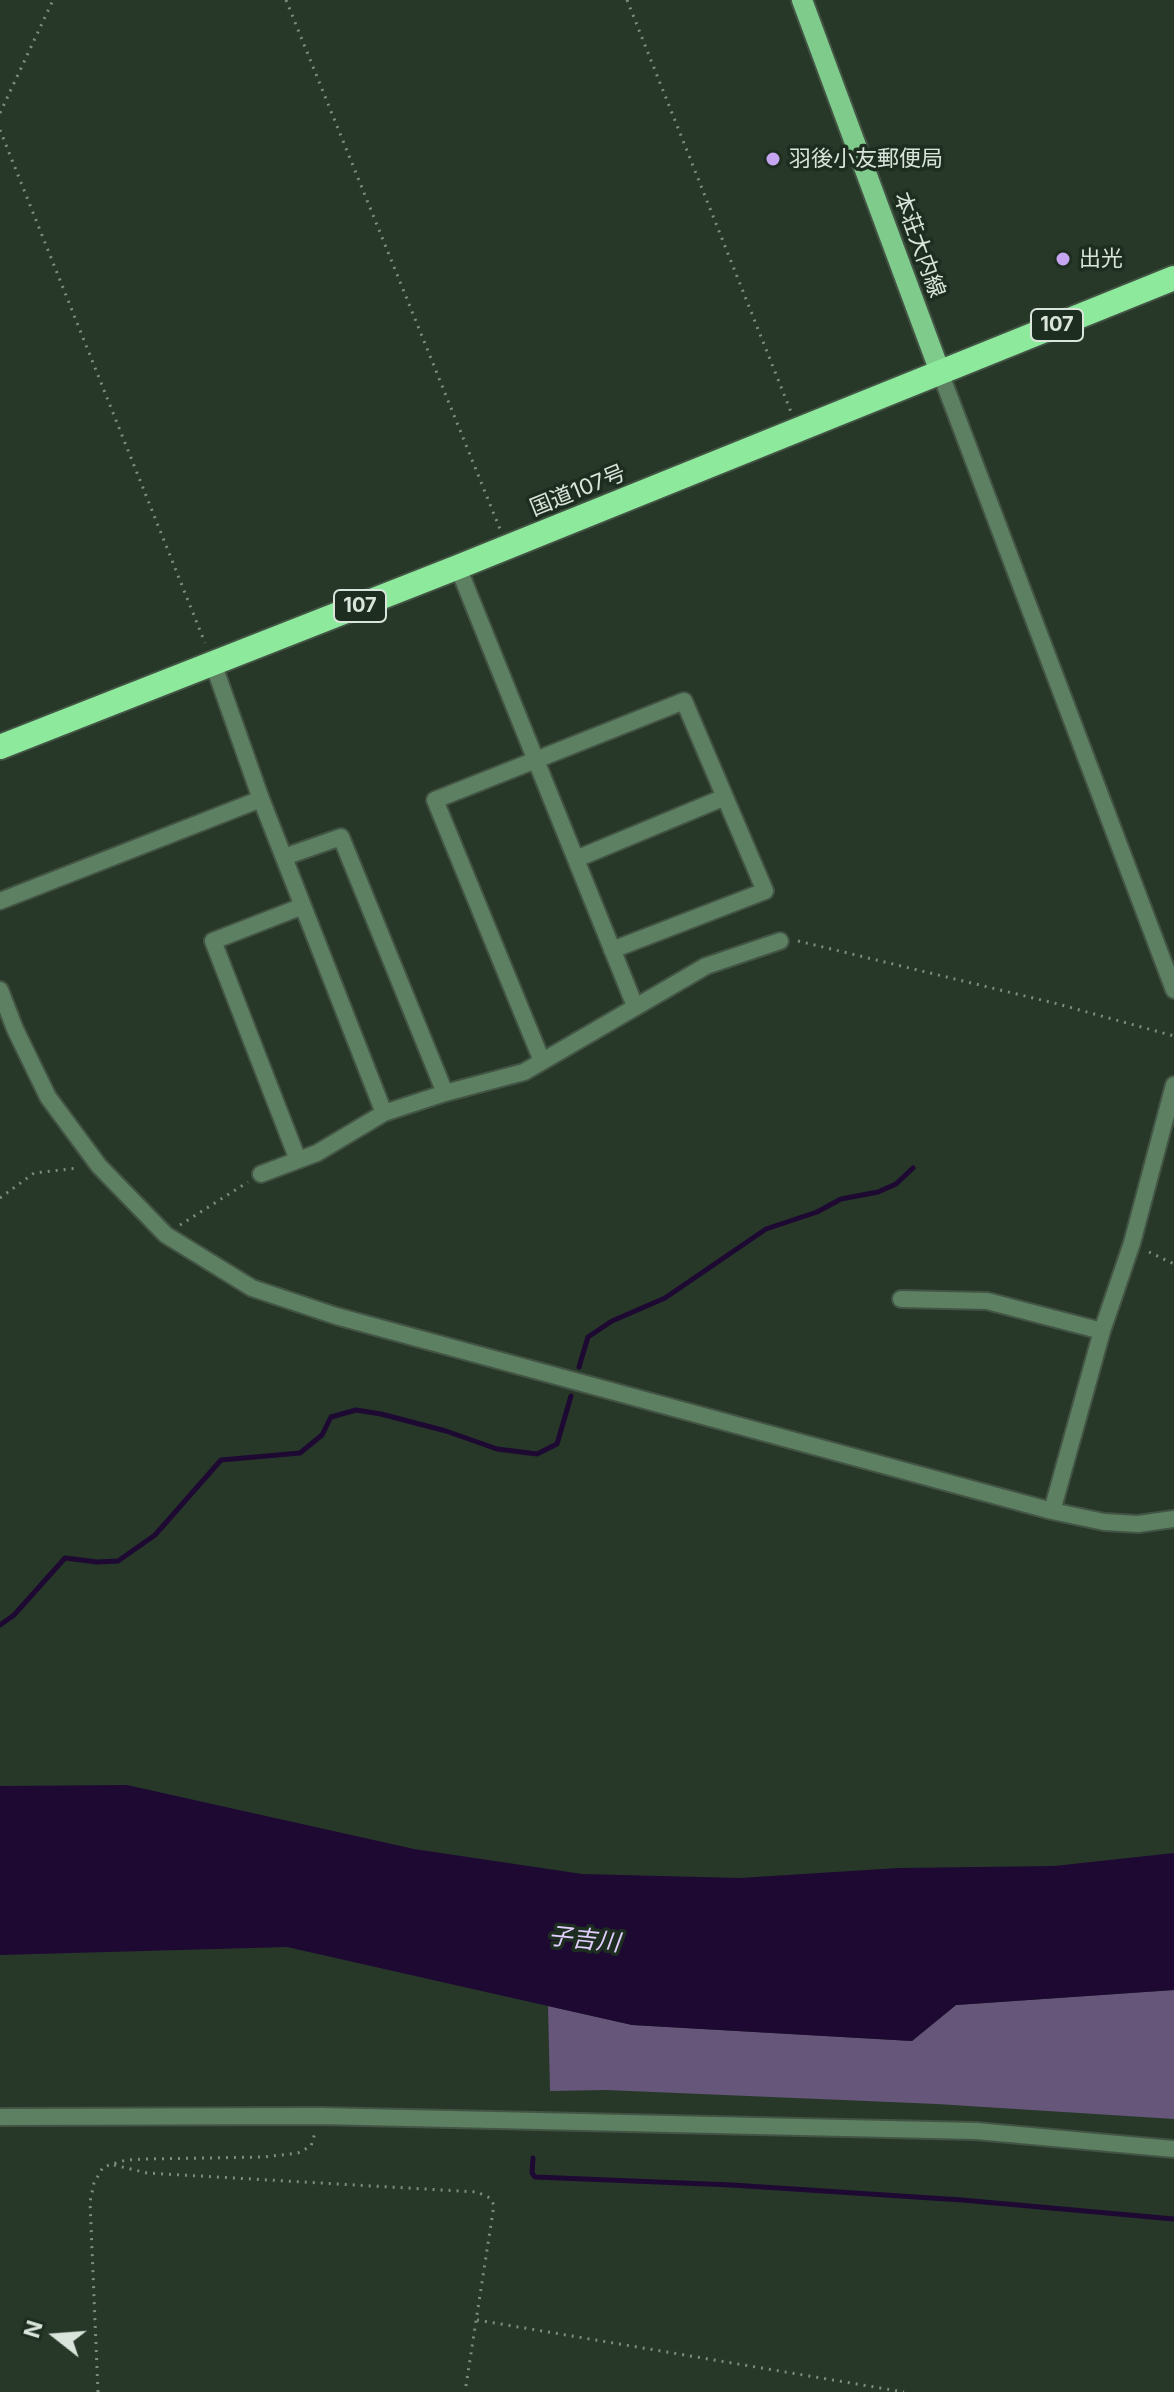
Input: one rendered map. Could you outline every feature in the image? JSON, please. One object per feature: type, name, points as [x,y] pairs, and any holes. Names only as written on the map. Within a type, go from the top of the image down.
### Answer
[{"type":"highway","name":"国道107号","points":[[0,747],[458,567],[1174,278]]},
{"type":"main road","name":"本荘大内線","points":[[802,0],[940,372]]},
{"type":"street","points":[[940,372],[1174,990]]},
{"type":"street","points":[[458,567],[635,1006]]},
{"type":"street","points":[[213,663],[261,799],[384,1113]]},
{"type":"street","points":[[542,1061],[435,800],[684,701],[765,891],[612,950]]},
{"type":"street","points":[[576,859],[725,797]]},
{"type":"street","points":[[0,901],[261,799]]},
{"type":"street","points":[[284,857],[341,837],[445,1093]]},
{"type":"street","points":[[298,1160],[213,941],[303,906]]},
{"type":"street","points":[[261,1174],[317,1153],[384,1113],[524,1072],[706,966],[780,941]]},
{"type":"street","points":[[0,990],[48,1097],[99,1166],[166,1235],[252,1288],[336,1316],[1052,1511],[1104,1522],[1138,1524],[1174,1519]]},
{"type":"street","points":[[1052,1511],[1102,1331],[1132,1243],[1174,1085]]},
{"type":"street","points":[[901,1299],[987,1301],[1102,1331]]},
{"type":"street","points":[[0,2117],[320,2116],[976,2131],[1174,2149]]},
{"type":"path","points":[[0,113],[53,0]]},
{"type":"path","points":[[286,0],[508,547]]},
{"type":"path","points":[[627,0],[799,430]]},
{"type":"path","points":[[0,130],[213,663]]},
{"type":"path","points":[[780,941],[805,941],[1174,1036]]},
{"type":"path","points":[[0,1198],[34,1173],[99,1166]]},
{"type":"path","points":[[166,1235],[261,1174]]},
{"type":"path","points":[[1132,1243],[1174,1264]]},
{"type":"path","points":[[98,2392],[90,2202],[94,2183],[103,2167],[126,2160],[264,2157],[298,2153],[311,2146],[320,2116]]},
{"type":"path","points":[[114,2165],[147,2173],[477,2192],[490,2198],[494,2205],[465,2392]]},
{"type":"path","points":[[477,2320],[904,2392]]},
{"type":"shaded area","points":[[1174,1990],[1174,2119],[937,2104],[606,2090],[550,2091],[548,2006],[633,2025],[912,2041],[956,2005]]},
{"type":"water","name":"子吉川","points":[[127,1785],[414,1849],[582,1874],[740,1878],[898,1868],[1054,1866],[1174,1853],[1174,1990],[956,2005],[912,2041],[632,2025],[287,1947],[0,1955],[0,1786]]},
{"type":"waterway","points":[[579,1367],[588,1337],[612,1321],[665,1298],[766,1229],[817,1212],[841,1199],[878,1192],[896,1184],[913,1168]]},
{"type":"waterway","points":[[0,1625],[14,1615],[65,1558],[118,1561],[155,1535],[221,1460],[300,1453],[322,1435],[331,1417],[356,1410],[446,1431],[497,1449],[537,1454],[557,1444],[571,1396]]},
{"type":"waterway","points":[[533,2158],[532,2173],[535,2177],[732,2185],[962,2200],[1174,2219]]},
{"type":"place","name":"羽後小友郵便局","points":[[773,159]]},
{"type":"place","name":"出光","points":[[1063,259]]}]
